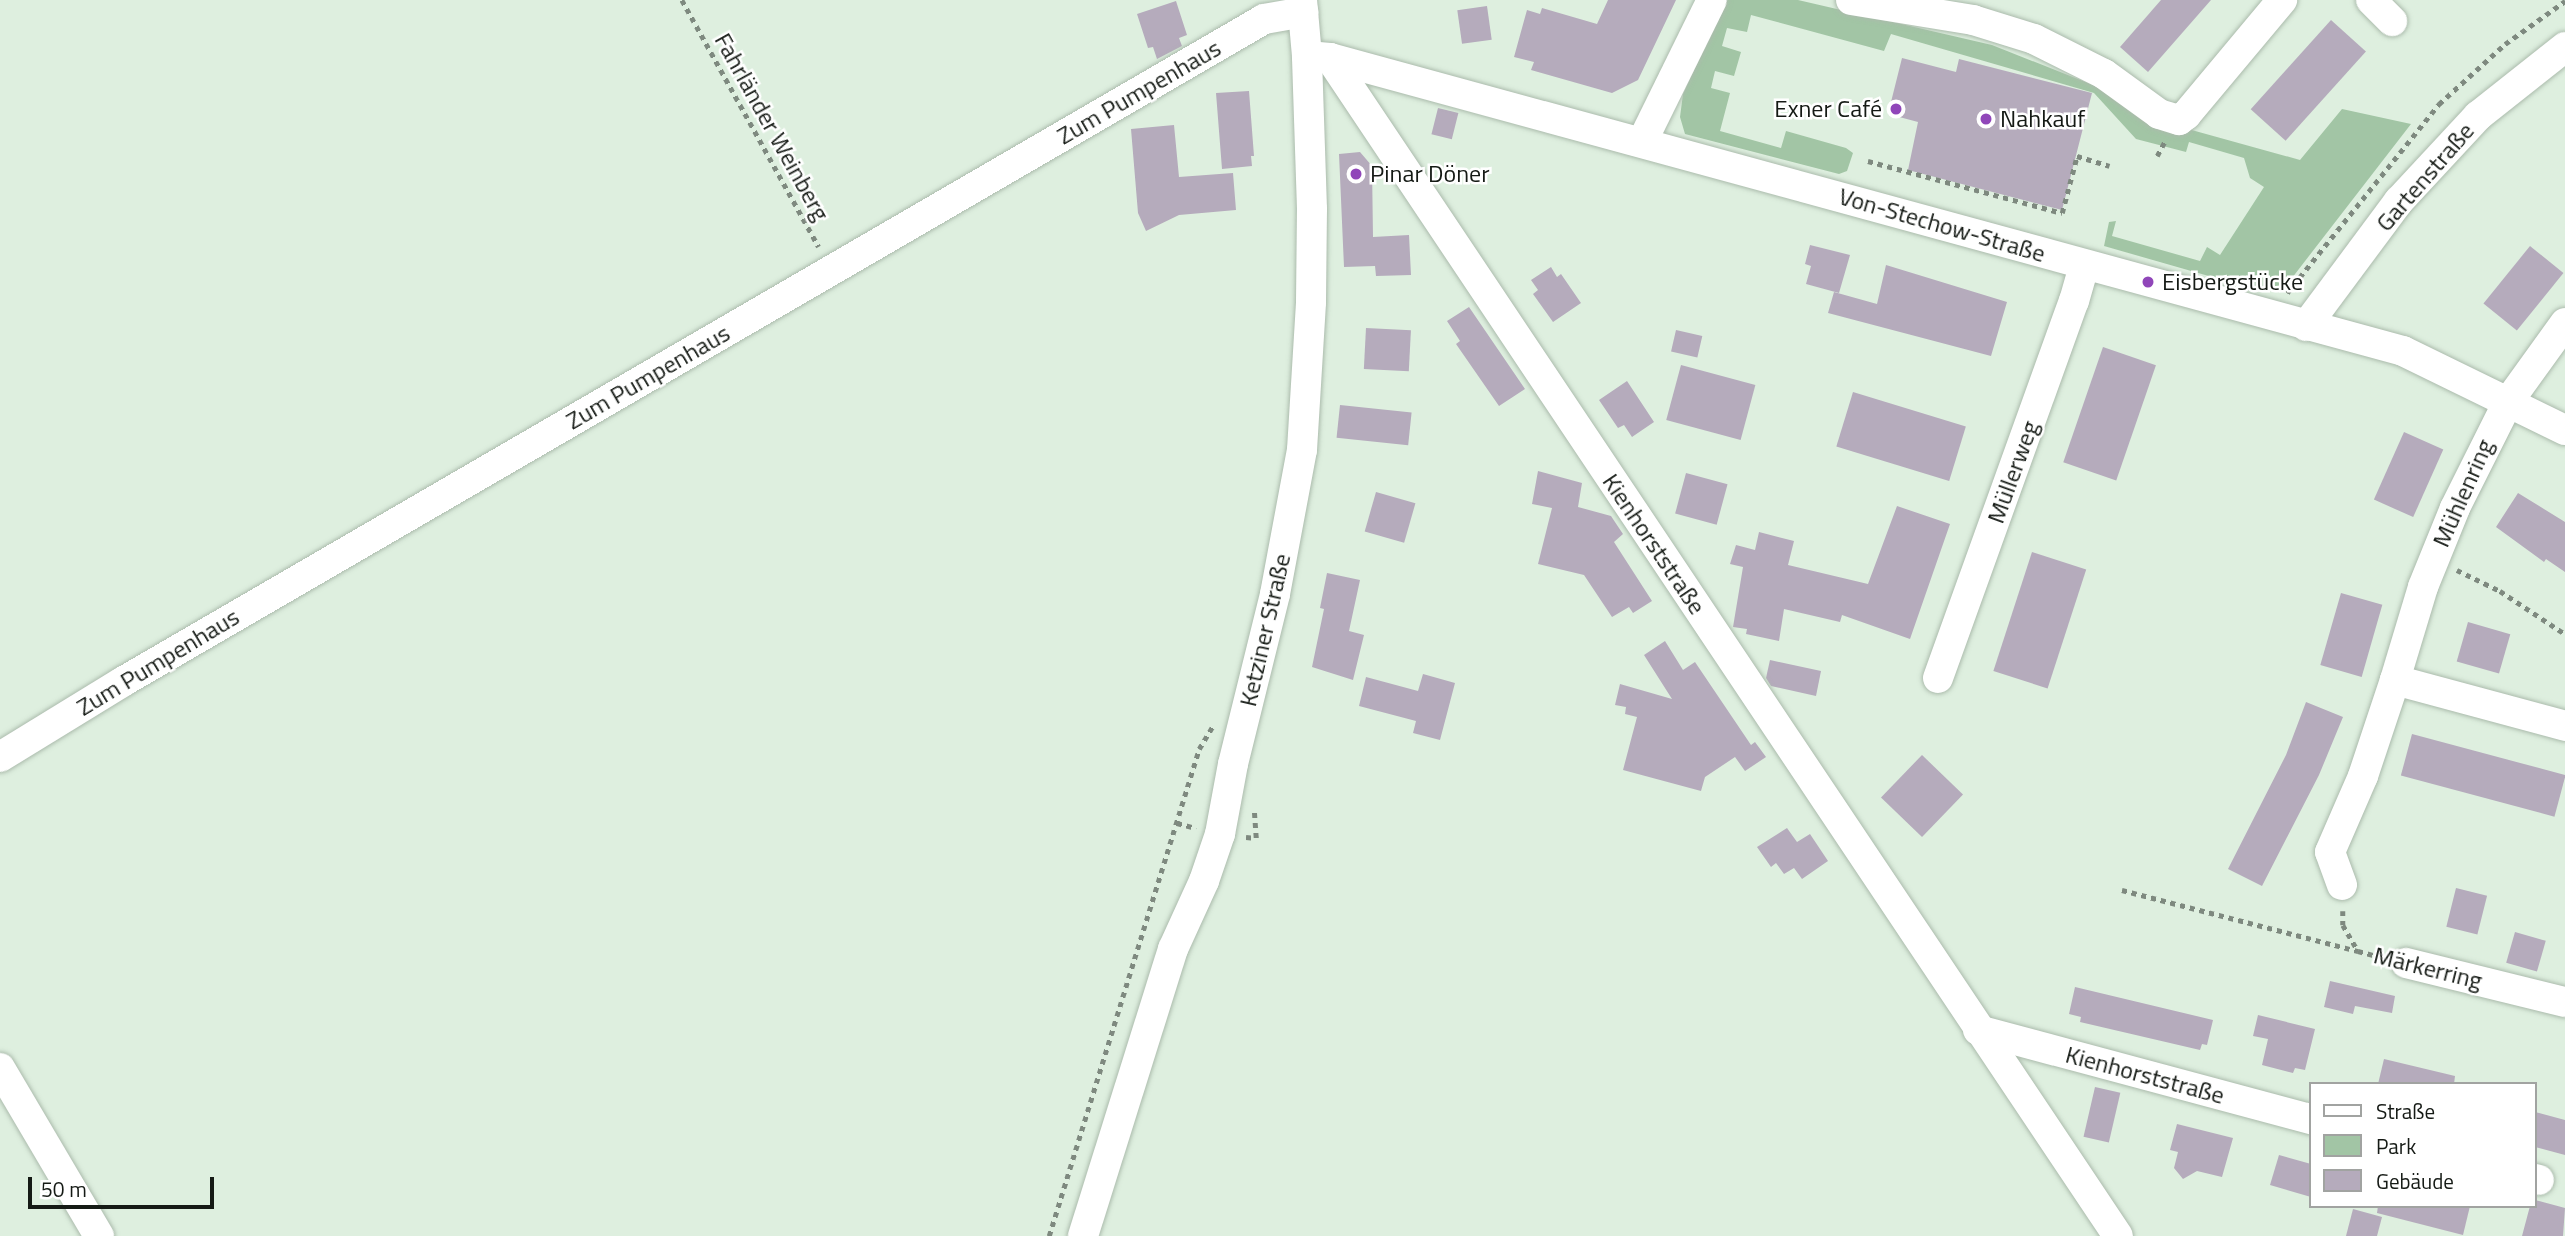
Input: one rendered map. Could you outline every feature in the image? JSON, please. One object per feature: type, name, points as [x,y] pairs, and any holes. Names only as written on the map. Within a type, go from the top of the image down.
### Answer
[{"type":"street","points":[[1642,142],[1712,0]]},
{"type":"street","points":[[1851,0],[1973,20],[2034,39],[2104,74],[2159,114],[2179,120],[2186,116],[2282,0]]},
{"type":"street","points":[[2371,0],[2392,21]]},
{"type":"street","name":"Zum Pumpenhaus","points":[[0,757],[124,681],[1264,19],[1303,6]]},
{"type":"street","name":"Ketziner Straße","points":[[1083,1236],[1173,949],[1204,881],[1220,834],[1244,719],[1275,594],[1302,450],[1311,302],[1319,57],[1303,6]]},
{"type":"street","name":"Gartenstraße","points":[[2306,326],[2399,201],[2478,116],[2565,47]]},
{"type":"street","name":"Von-Stechow-Straße","points":[[1319,57],[1642,142],[2403,351],[2565,430]]},
{"type":"street","name":"Kienhorststraße","points":[[1319,57],[2118,1236]]},
{"type":"street","name":"Müllerweg","points":[[1938,678],[2074,301],[2084,265]]},
{"type":"street","name":"Mühlenring","points":[[2342,885],[2330,852],[2363,776],[2433,560],[2455,508],[2508,402],[2565,323]]},
{"type":"street","points":[[2395,680],[2565,726]]},
{"type":"street","name":"Märkerring","points":[[2406,964],[2565,1002]]},
{"type":"street","name":"Kienhorststraße","points":[[1978,1030],[2310,1119]]},
{"type":"street","points":[[0,1068],[99,1236]]},
{"type":"path","name":"Fahrländer Weinberg","points":[[682,0],[832,271]]},
{"type":"path","points":[[1868,161],[2062,213],[2077,156],[2109,166]]},
{"type":"path","points":[[2433,560],[2500,591],[2565,634]]},
{"type":"path","points":[[1049,1236],[1199,749],[1213,724],[1230,717],[1244,719]]},
{"type":"path","name":"Märkerring","points":[[2342,885],[2343,925],[2357,951],[2406,964]]},
{"type":"path","points":[[2122,890],[2357,951]]},
{"type":"green space","points":[[1727,0],[1798,0],[1992,45],[2098,87],[2170,124],[2300,160],[2342,109],[2411,124],[2285,287],[2261,291],[2104,246],[2109,222],[2116,221],[2112,236],[2200,261],[2207,247],[2220,255],[2264,187],[2250,178],[2244,158],[2189,142],[2186,152],[2136,139],[2094,93],[1891,34],[1884,51],[1751,15],[1747,32],[1727,28],[1722,46],[1741,52],[1734,76],[1715,71],[1711,88],[1730,93],[1720,131],[1781,148],[1786,131],[1846,148],[1853,153],[1847,171],[1839,174],[1685,134],[1680,117],[1683,94]]},
{"type":"building","points":[[1608,0],[1676,0],[1638,80],[1612,93],[1531,70],[1534,62],[1514,57],[1527,10],[1540,14],[1542,8],[1597,24]]},
{"type":"building","points":[[2161,0],[2211,0],[2148,72],[2120,47]]},
{"type":"building","points":[[1176,1],[1187,35],[1179,38],[1182,46],[1157,59],[1153,47],[1148,48],[1137,14]]},
{"type":"building","points":[[1487,6],[1492,40],[1462,44],[1457,10]]},
{"type":"building","points":[[2331,20],[2366,51],[2286,141],[2251,109]]},
{"type":"building","name":"Nahkauf","points":[[1902,58],[1956,72],[1959,59],[2092,93],[2062,210],[1908,170],[1918,122],[1888,114]]},
{"type":"building","points":[[1249,91],[1254,156],[1251,156],[1252,166],[1222,169],[1216,93]]},
{"type":"building","points":[[1438,108],[1458,113],[1452,139],[1431,134]]},
{"type":"building","points":[[1174,125],[1179,177],[1233,173],[1236,210],[1179,215],[1146,231],[1138,213],[1131,129]]},
{"type":"building","points":[[1360,152],[1372,166],[1373,237],[1409,235],[1411,275],[1376,276],[1375,266],[1344,267],[1339,154]]},
{"type":"building","points":[[1810,245],[1850,255],[1839,293],[1806,284],[1811,266],[1805,264]]},
{"type":"building","points":[[2530,246],[2563,273],[2517,331],[2483,304]]},
{"type":"building","points":[[1886,265],[2007,302],[1991,356],[1828,313],[1834,292],[1877,304]]},
{"type":"building","points":[[1551,267],[1557,277],[1561,274],[1581,303],[1553,322],[1533,294],[1538,290],[1531,280]]},
{"type":"building","points":[[1469,307],[1525,389],[1499,406],[1456,344],[1460,341],[1447,321]]},
{"type":"building","points":[[1366,328],[1411,330],[1409,371],[1364,369]]},
{"type":"building","points":[[1676,330],[1702,336],[1697,358],[1671,351]]},
{"type":"building","points":[[2103,347],[2156,365],[2116,481],[2063,462]]},
{"type":"building","points":[[1681,365],[1755,385],[1741,440],[1666,420]]},
{"type":"building","points":[[1627,381],[1654,422],[1632,437],[1624,425],[1618,428],[1599,400]]},
{"type":"building","points":[[1853,392],[1966,426],[1949,481],[1836,447]]},
{"type":"building","points":[[1340,405],[1412,413],[1408,445],[1337,438]]},
{"type":"building","points":[[2404,432],[2443,449],[2413,517],[2374,500]]},
{"type":"building","points":[[1538,471],[1582,483],[1578,507],[1611,516],[1623,534],[1614,542],[1652,601],[1633,613],[1629,607],[1612,617],[1584,575],[1538,564],[1552,508],[1532,504]]},
{"type":"building","points":[[1686,473],[1728,484],[1717,525],[1675,514]]},
{"type":"building","points":[[1376,492],[1415,503],[1404,543],[1365,531]]},
{"type":"building","points":[[2518,493],[2565,522],[2565,572],[2546,559],[2544,562],[2496,527]]},
{"type":"building","points":[[1897,506],[1950,524],[1910,639],[1842,615],[1840,622],[1784,609],[1779,641],[1746,634],[1747,629],[1733,627],[1743,567],[1730,564],[1736,545],[1755,550],[1759,532],[1794,541],[1788,565],[1868,584]]},
{"type":"building","points":[[2032,552],[2086,570],[2048,688],[1993,671]]},
{"type":"building","points":[[1327,573],[1360,580],[1349,631],[1364,635],[1353,680],[1312,667],[1324,609],[1320,608]]},
{"type":"building","points":[[2341,593],[2382,605],[2362,677],[2320,665]]},
{"type":"building","points":[[2468,622],[2510,634],[2499,674],[2457,661]]},
{"type":"building","points":[[1665,641],[1683,670],[1695,662],[1751,745],[1755,742],[1766,757],[1745,771],[1735,757],[1705,777],[1701,791],[1623,770],[1637,717],[1625,714],[1626,707],[1615,705],[1620,684],[1672,699],[1644,655]]},
{"type":"building","points":[[1770,660],[1821,671],[1816,696],[1771,686],[1766,678]]},
{"type":"building","points":[[1423,674],[1455,683],[1440,740],[1413,733],[1416,721],[1359,706],[1366,677],[1418,691]]},
{"type":"building","points":[[2306,702],[2343,717],[2319,775],[2262,886],[2228,869],[2286,755]]},
{"type":"building","points":[[2412,734],[2565,775],[2554,817],[2401,776]]},
{"type":"building","points":[[1922,755],[1963,795],[1922,837],[1881,797]]},
{"type":"building","points":[[1787,828],[1797,842],[1810,834],[1828,861],[1802,879],[1794,868],[1784,874],[1776,863],[1771,867],[1757,847]]},
{"type":"building","points":[[2456,888],[2487,896],[2477,935],[2446,927]]},
{"type":"building","points":[[2515,932],[2546,941],[2537,972],[2506,963]]},
{"type":"building","points":[[2330,981],[2395,996],[2392,1013],[2355,1006],[2353,1014],[2324,1007]]},
{"type":"building","points":[[2075,987],[2213,1020],[2207,1045],[2202,1044],[2200,1050],[2080,1022],[2081,1017],[2069,1014]]},
{"type":"building","points":[[2258,1015],[2315,1029],[2305,1070],[2295,1068],[2293,1073],[2262,1065],[2268,1039],[2253,1036]]},
{"type":"building","points":[[2384,1059],[2455,1076],[2454,1082],[2378,1082]]},
{"type":"building","points":[[2095,1087],[2120,1093],[2109,1143],[2084,1137]]},
{"type":"building","points":[[2537,1113],[2565,1120],[2565,1155],[2537,1148]]},
{"type":"building","points":[[2177,1124],[2233,1138],[2222,1177],[2197,1171],[2183,1179],[2174,1168],[2178,1152],[2170,1150]]},
{"type":"building","points":[[2279,1155],[2310,1164],[2310,1197],[2270,1185]]},
{"type":"building","points":[[2537,1201],[2565,1208],[2563,1236],[2522,1236],[2529,1208],[2537,1208]]},
{"type":"building","points":[[2378,1208],[2470,1208],[2463,1235],[2377,1213]]},
{"type":"building","points":[[2353,1209],[2382,1217],[2377,1236],[2346,1236]]},
{"type":"place","name":"Exner Café","points":[[1896,109]]},
{"type":"place","name":"Nahkauf","points":[[1986,119]]},
{"type":"place","name":"Pinar Döner","points":[[1356,174]]},
{"type":"place","name":"Eisbergstücke","points":[[2148,282]]}]
